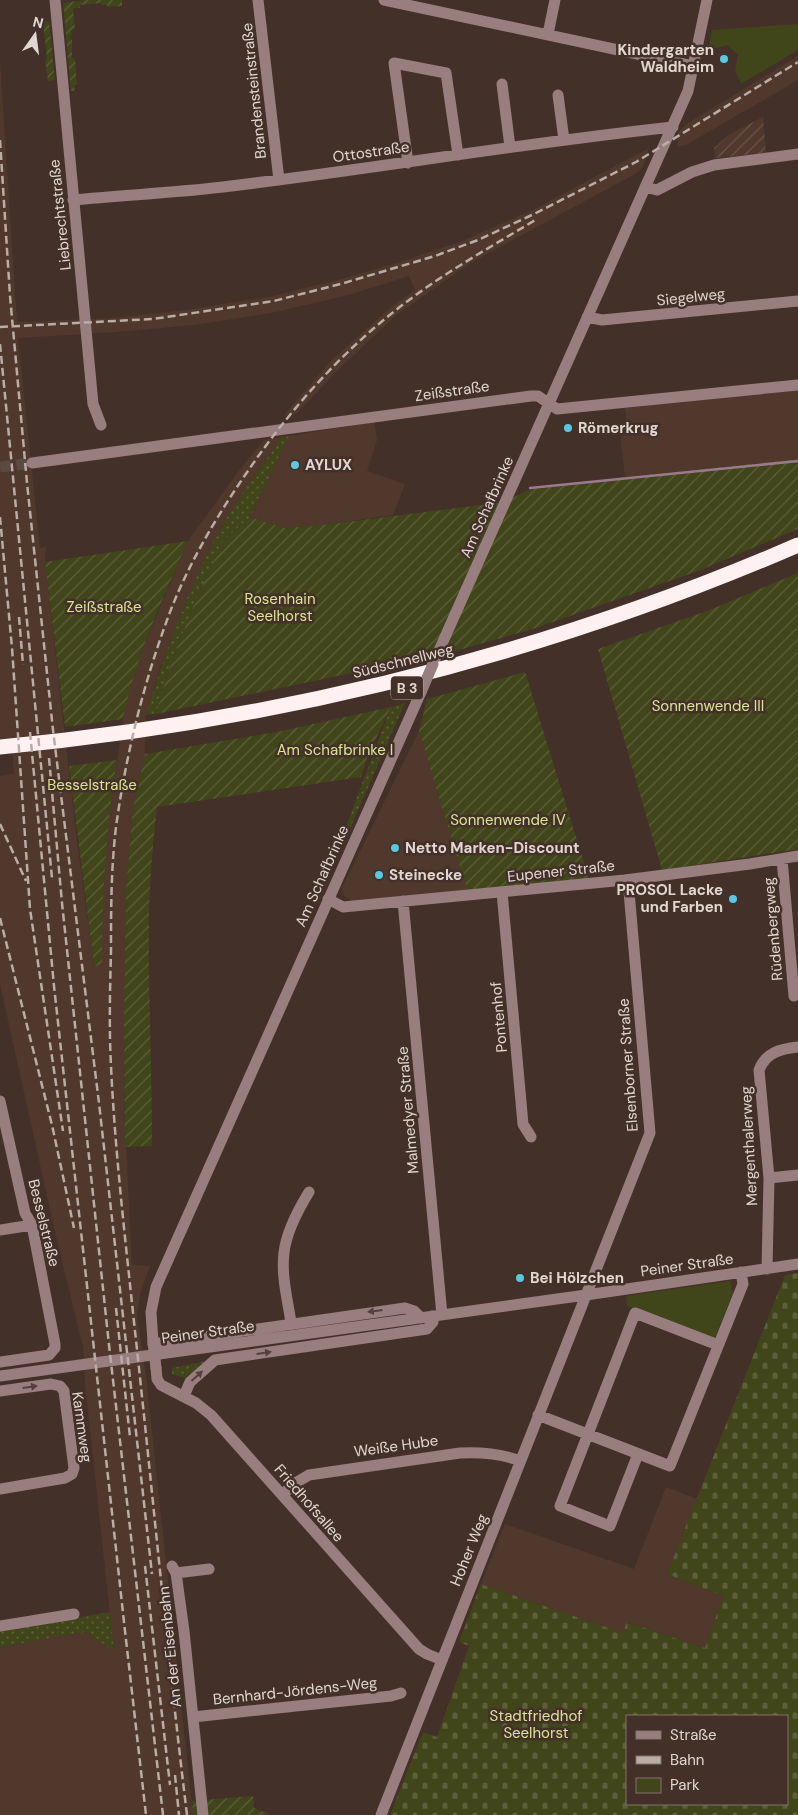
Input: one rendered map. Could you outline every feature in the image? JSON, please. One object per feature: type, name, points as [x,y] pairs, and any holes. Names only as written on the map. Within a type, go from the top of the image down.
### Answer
[{"type":"highway","name":"Südschnellweg","points":[[0,747],[190,724],[388,684],[548,639],[662,600],[798,545]]},
{"type":"highway","name":"Südschnellweg","points":[[0,756],[63,750],[192,733],[326,707],[441,679],[550,647],[665,608],[798,554]]},
{"type":"street","name":"Liebrechtstraße","points":[[54,0],[93,404],[101,426]]},
{"type":"street","name":"Brandensteinstraße","points":[[258,0],[279,180]]},
{"type":"street","points":[[384,0],[408,2],[693,66]]},
{"type":"street","points":[[548,34],[555,0]]},
{"type":"street","name":"Am Schafbrinke","points":[[156,1368],[156,1343],[150,1312],[156,1287],[688,91],[707,0]]},
{"type":"street","points":[[408,163],[394,63],[446,73],[458,155]]},
{"type":"street","points":[[502,84],[510,147]]},
{"type":"street","points":[[558,95],[564,140]]},
{"type":"street","name":"Ottostraße","points":[[73,200],[222,187],[408,163],[510,147],[672,127]]},
{"type":"street","points":[[645,187],[657,190],[692,172],[714,164],[798,154]]},
{"type":"street","name":"Siegelweg","points":[[587,317],[602,320],[798,301]]},
{"type":"street","points":[[548,403],[557,409],[798,384]]},
{"type":"street","name":"Zeißstraße","points":[[32,463],[531,396],[538,396],[548,403]]},
{"type":"street","name":"Eupener Straße","points":[[328,899],[344,907],[628,880],[798,856]]},
{"type":"street","name":"Rüdenbergweg","points":[[782,859],[794,996]]},
{"type":"street","name":"Elsenborner Straße","points":[[586,1296],[650,1133],[628,880]]},
{"type":"street","name":"Pontenhof","points":[[502,892],[523,1124],[532,1136]]},
{"type":"street","name":"Malmedyer Straße","points":[[403,901],[431,1316]]},
{"type":"street","name":"Mergenthalerweg","points":[[767,1269],[769,1178],[760,1070],[762,1062],[771,1053],[784,1048],[798,1047]]},
{"type":"street","name":"Besselstraße","points":[[0,1101],[25,1213],[32,1226],[55,1344],[52,1352],[48,1355],[0,1362]]},
{"type":"street","points":[[769,1178],[798,1175]]},
{"type":"street","points":[[291,1323],[284,1269],[284,1253],[300,1206],[309,1192]]},
{"type":"street","points":[[0,1230],[32,1226]]},
{"type":"street","name":"Peiner Straße","points":[[0,1376],[586,1296],[798,1264]]},
{"type":"street","points":[[538,1415],[670,1466],[743,1284],[741,1272]]},
{"type":"street","name":"Hoher Weg","points":[[381,1815],[586,1296]]},
{"type":"street","name":"Peiner Straße","points":[[156,1343],[405,1308],[431,1316]]},
{"type":"street","points":[[638,1454],[610,1526],[560,1506],[635,1313],[718,1345]]},
{"type":"street","name":"Peiner Straße","points":[[184,1396],[190,1382],[215,1360],[427,1329],[433,1322],[431,1316]]},
{"type":"street","name":"Friedhofsallee","points":[[156,1368],[157,1379],[161,1385],[202,1407],[419,1649],[442,1660]]},
{"type":"street","name":"Kammweg","points":[[0,1391],[51,1384],[60,1386],[64,1391],[74,1468],[72,1474],[65,1478],[0,1489]]},
{"type":"street","name":"Weiße Hube","points":[[282,1495],[297,1482],[309,1475],[362,1466],[481,1452],[502,1455],[520,1461]]},
{"type":"street","name":"An der Eisenbahn","points":[[192,1717],[184,1631],[174,1570],[209,1569]]},
{"type":"street","points":[[0,1626],[74,1614]]},
{"type":"street","name":"Bernhard-Jördens-Weg","points":[[192,1717],[391,1696],[401,1693]]},
{"type":"street","points":[[192,1717],[203,1815]]},
{"type":"shaded area","points":[[798,56],[798,80],[686,145],[677,146],[679,131],[688,123]]},
{"type":"shaded area","points":[[0,61],[17,322],[116,318],[193,309],[273,296],[342,279],[462,241],[533,210],[649,148],[643,167],[635,174],[472,262],[396,315],[339,369],[296,414],[283,416],[331,361],[390,308],[415,290],[409,276],[348,295],[276,312],[195,325],[18,338],[40,548],[46,547],[45,562],[77,841],[94,966],[102,965],[106,841],[123,719],[128,692],[138,660],[188,541],[238,472],[264,440],[282,437],[254,477],[216,538],[184,606],[160,668],[146,715],[145,754],[133,807],[126,889],[124,1105],[132,1265],[150,1266],[140,1294],[137,1315],[146,1376],[193,1815],[0,1815],[0,1647],[85,1632],[114,1651],[85,1384],[83,1347],[55,1232],[0,984],[0,776],[14,774],[12,743],[0,743]]},
{"type":"shaded area","points":[[763,117],[766,153],[715,158],[714,148],[730,134]]},
{"type":"shaded area","points":[[798,390],[798,459],[625,477],[619,425],[627,424],[625,408]]},
{"type":"shaded area","points":[[374,422],[377,440],[367,471],[405,484],[393,515],[322,525],[284,528],[250,517],[289,436]]},
{"type":"shaded area","points":[[419,731],[467,890],[352,901],[344,896],[342,888]]},
{"type":"shaded area","points":[[666,1487],[697,1499],[667,1574],[723,1596],[705,1648],[628,1622],[623,1633],[481,1584],[505,1524],[634,1569]]},
{"type":"green space","points":[[85,0],[122,0],[122,6],[108,7],[107,5],[101,5],[101,3],[80,5],[80,8],[73,8],[75,29],[71,30],[72,35],[70,35],[72,40],[72,58],[75,59],[77,85],[74,85],[75,91],[71,91],[63,3]]},
{"type":"green space","points":[[49,21],[55,80],[48,81],[43,22]]},
{"type":"green space","points":[[798,24],[798,50],[741,84],[735,70],[738,55],[727,45],[713,49],[709,46],[712,30]]},
{"type":"green space","points":[[289,436],[250,517],[222,542],[192,609],[167,675],[156,714],[146,715],[176,625],[204,560],[238,500],[282,437]]},
{"type":"green space","name":"Rosenhain Seelhorst","points":[[798,459],[798,529],[698,571],[533,629],[448,653],[156,714],[167,675],[192,609],[222,542],[250,517],[284,528],[322,525],[505,502],[528,490],[625,477]]},
{"type":"green space","name":"Zeißstraße","points":[[188,541],[142,651],[123,719],[65,727],[45,562]]},
{"type":"green space","name":"Sonnenwende III","points":[[798,573],[798,849],[662,870],[598,649],[707,611]]},
{"type":"green space","name":"Sonnenwende IV","points":[[525,672],[589,879],[467,890],[419,731],[427,699]]},
{"type":"green space","points":[[405,703],[327,881],[325,882],[391,707]]},
{"type":"green space","name":"Am Schafbrinke I","points":[[391,707],[368,755],[361,777],[157,807],[149,910],[152,1146],[125,1147],[126,889],[133,807],[145,754],[277,732]]},
{"type":"green space","name":"Besselstraße","points":[[117,760],[105,862],[102,965],[94,966],[69,766]]},
{"type":"green space","name":"Stadtfriedhof Seelhorst","points":[[798,1273],[798,1815],[390,1815],[423,1732],[437,1737],[469,1646],[459,1642],[481,1584],[623,1633],[627,1622],[705,1648],[723,1596],[667,1574],[785,1275]]},
{"type":"green space","points":[[730,1281],[733,1293],[714,1340],[627,1306],[626,1296]]},
{"type":"green space","points":[[205,1361],[185,1378],[172,1374],[172,1368]]},
{"type":"green space","points":[[110,1612],[114,1651],[85,1632],[0,1647],[0,1631]]},
{"type":"green space","points":[[253,1796],[254,1808],[272,1815],[193,1815],[192,1801]]},
{"type":"waterway","points":[[530,488],[798,461]]},
{"type":"tunnel","points":[[0,467],[32,463]]},
{"type":"railway","points":[[0,327],[153,319],[274,301],[344,283],[435,256],[478,240],[534,214],[636,162],[798,62]]},
{"type":"railway","points":[[0,140],[10,296],[27,483],[53,730],[99,1103],[152,1574]]},
{"type":"railway","points":[[187,1815],[124,1226],[111,1066],[110,1009],[113,858],[125,772],[152,664],[179,591],[199,549],[223,509],[277,432],[324,376],[377,325],[447,273],[537,219]]},
{"type":"railway","points":[[0,344],[52,878]]},
{"type":"railway","points":[[0,517],[12,648],[30,909],[63,1131]]},
{"type":"railway","points":[[19,617],[23,665]]},
{"type":"railway","points":[[30,732],[54,986],[146,1815]]},
{"type":"railway","points":[[49,758],[62,903],[109,1345],[163,1815]]},
{"type":"railway","points":[[0,824],[26,881]]},
{"type":"railway","points":[[0,918],[52,1125],[74,1228]]},
{"type":"railway","points":[[116,1308],[130,1437]]},
{"type":"railway","points":[[145,1566],[170,1785]]},
{"type":"railway","points":[[175,1775],[179,1815]]},
{"type":"place","name":"Kindergarten Waldheim","points":[[724,59]]},
{"type":"place","name":"Römerkrug","points":[[568,428]]},
{"type":"place","name":"AYLUX","points":[[295,465]]},
{"type":"place","name":"Netto Marken-Discount","points":[[395,848]]},
{"type":"place","name":"Steinecke","points":[[379,875]]},
{"type":"place","name":"PROSOL Lacke und Farben","points":[[733,899]]},
{"type":"place","name":"Bei Hölzchen","points":[[520,1278]]}]
